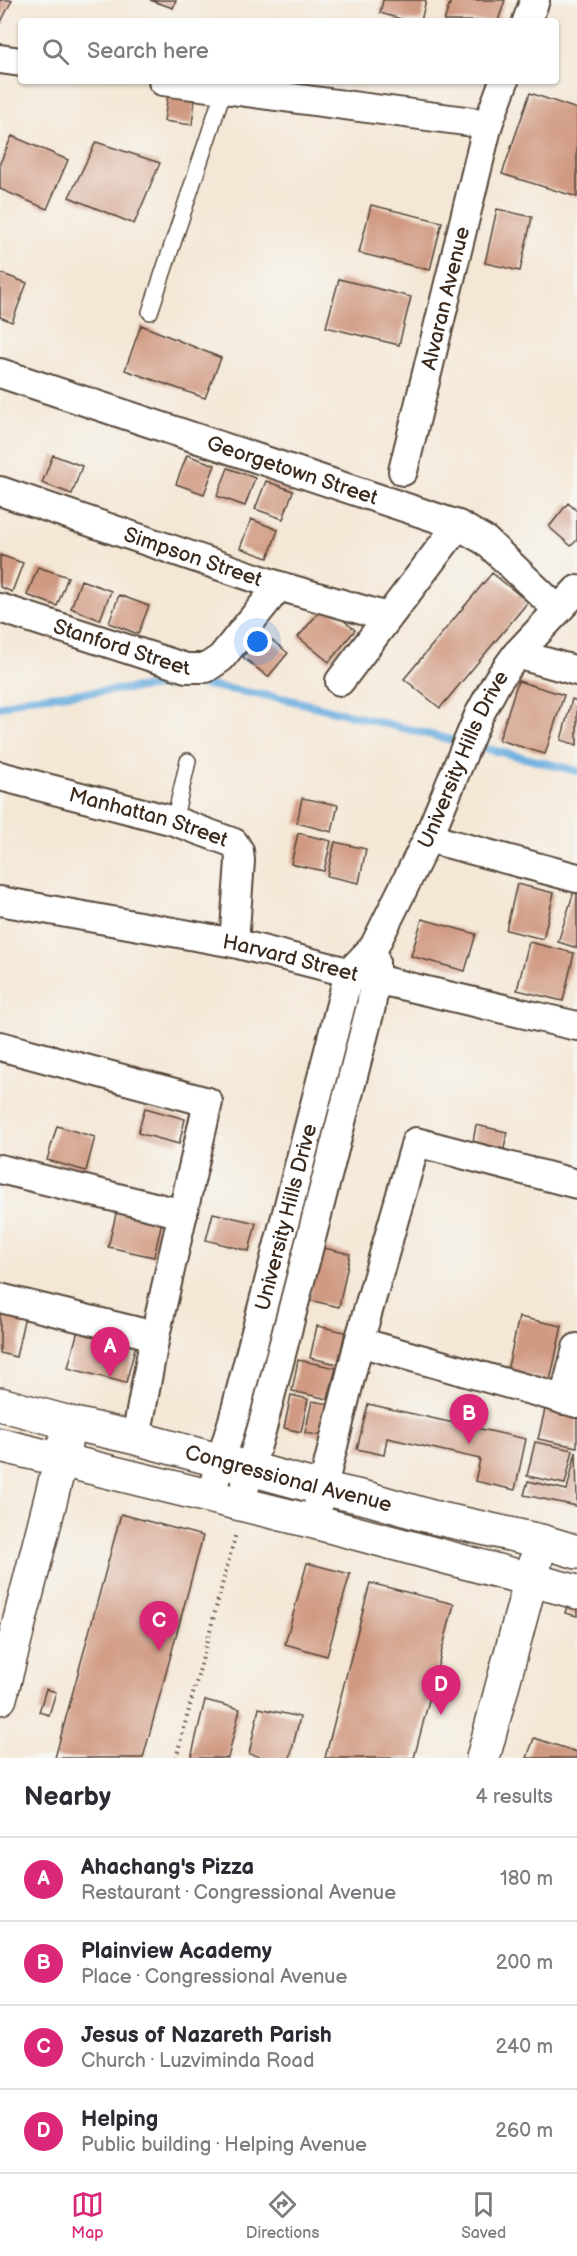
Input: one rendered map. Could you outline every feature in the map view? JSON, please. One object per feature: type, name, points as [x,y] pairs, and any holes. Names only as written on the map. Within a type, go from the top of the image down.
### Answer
[{"type":"main road","name":"Congressional Avenue","points":[[0,1404],[432,1517],[541,1541],[577,1552]]},
{"type":"main road","points":[[2,1682],[70,1423]]},
{"type":"main road","name":"Congressional Avenue","points":[[0,1445],[61,1460],[229,1510],[314,1521],[577,1592]]},
{"type":"main road","points":[[483,1758],[541,1541]]},
{"type":"street","points":[[528,18],[535,0]]},
{"type":"street","points":[[0,59],[18,62]]},
{"type":"street","points":[[186,84],[488,124]]},
{"type":"street","name":"Alvaran Avenue","points":[[403,471],[488,124],[503,84]]},
{"type":"street","name":"Georgetown Street","points":[[0,373],[458,525],[486,541],[558,610]]},
{"type":"street","name":"Simpson Street","points":[[0,491],[279,586],[387,617]]},
{"type":"street","points":[[340,681],[458,525]]},
{"type":"street","name":"Stanford Street","points":[[0,608],[186,668],[206,668],[221,658],[279,586]]},
{"type":"street","name":"University Hills Drive","points":[[229,1510],[236,1465],[371,1006],[362,976],[428,838],[479,715],[498,680],[517,654],[577,590]]},
{"type":"street","points":[[517,654],[577,671]]},
{"type":"street","name":"Manhattan Street","points":[[0,776],[174,820],[234,843],[239,851],[240,861],[234,943]]},
{"type":"street","points":[[428,838],[577,878]]},
{"type":"street","name":"Harvard Street","points":[[0,901],[234,943],[362,976],[577,1026]]},
{"type":"street","points":[[0,1046],[208,1102],[155,1336],[136,1438]]},
{"type":"street","points":[[314,1521],[359,1342],[416,1142],[577,1184]]},
{"type":"street","points":[[0,1169],[183,1214]]},
{"type":"street","points":[[0,1299],[155,1336]]},
{"type":"street","points":[[359,1342],[571,1402],[577,1348]]},
{"type":"lane","points":[[150,312],[224,89]]},
{"type":"lane","points":[[174,820],[188,761]]},
{"type":"path","points":[[176,1758],[229,1510]]},
{"type":"building","points":[[0,0],[12,0],[0,24]]},
{"type":"building","points":[[150,0],[176,0],[173,8]]},
{"type":"building","points":[[383,0],[426,0],[422,18],[398,18],[380,13]]},
{"type":"building","points":[[451,0],[505,0],[499,18],[445,18]]},
{"type":"building","points":[[530,93],[577,109],[577,197],[502,174]]},
{"type":"building","points":[[168,95],[195,99],[192,125],[164,121]]},
{"type":"building","points":[[12,136],[68,160],[47,209],[0,189],[0,163]]},
{"type":"building","points":[[96,142],[160,163],[134,224],[69,197]]},
{"type":"building","points":[[371,205],[442,222],[430,270],[359,253]]},
{"type":"building","points":[[497,209],[532,217],[520,271],[485,263]]},
{"type":"building","points":[[0,273],[27,283],[12,322],[0,317]]},
{"type":"building","points":[[339,279],[411,297],[399,345],[326,327]]},
{"type":"building","points":[[141,325],[221,358],[205,398],[125,370]]},
{"type":"building","points":[[53,455],[82,466],[72,494],[42,483]]},
{"type":"building","points":[[187,455],[215,465],[204,494],[176,484]]},
{"type":"building","points":[[228,468],[255,478],[245,506],[217,496]]},
{"type":"building","points":[[266,481],[293,491],[283,519],[255,509]]},
{"type":"building","points":[[568,503],[577,511],[577,540],[571,546],[549,527]]},
{"type":"building","points":[[251,519],[278,530],[268,558],[240,548]]},
{"type":"building","points":[[0,555],[23,563],[12,592],[0,587]]},
{"type":"building","points":[[38,567],[68,577],[57,606],[27,595]]},
{"type":"building","points":[[492,573],[528,602],[440,708],[404,679]]},
{"type":"building","points":[[81,580],[111,591],[100,620],[71,608]]},
{"type":"building","points":[[119,595],[149,606],[138,634],[109,623]]},
{"type":"building","points":[[325,605],[355,630],[329,662],[298,637]]},
{"type":"building","points":[[263,633],[288,653],[268,677],[243,657]]},
{"type":"building","points":[[518,681],[564,695],[545,754],[499,740]]},
{"type":"building","points":[[572,699],[577,701],[577,745],[561,740]]},
{"type":"building","points":[[302,798],[338,805],[332,832],[297,823]]},
{"type":"building","points":[[298,833],[331,841],[324,871],[291,864]]},
{"type":"building","points":[[335,842],[366,849],[359,883],[327,876]]},
{"type":"building","points":[[517,884],[554,893],[543,939],[506,930]]},
{"type":"building","points":[[575,888],[577,889],[577,948],[558,942]]},
{"type":"building","points":[[422,919],[476,934],[465,971],[411,956]]},
{"type":"building","points":[[529,942],[574,953],[563,1001],[517,990]]},
{"type":"building","points":[[145,1108],[185,1119],[179,1144],[138,1133]]},
{"type":"building","points":[[476,1125],[507,1132],[504,1149],[473,1142]]},
{"type":"building","points":[[57,1126],[95,1137],[86,1171],[47,1160]]},
{"type":"building","points":[[117,1210],[162,1221],[154,1257],[108,1247]]},
{"type":"building","points":[[213,1213],[256,1223],[249,1251],[206,1240]]},
{"type":"building","points":[[320,1247],[350,1254],[339,1307],[309,1300]]},
{"type":"building","points":[[0,1305],[26,1311],[16,1357],[0,1353]]},
{"type":"building","points":[[519,1317],[562,1326],[550,1381],[507,1371]]},
{"type":"building","points":[[317,1326],[345,1332],[338,1364],[310,1358]]},
{"type":"building","points":[[78,1330],[136,1344],[126,1383],[68,1368]]},
{"type":"building","points":[[298,1360],[336,1368],[328,1399],[292,1391]]},
{"type":"building","points":[[291,1395],[308,1399],[301,1432],[284,1428]]},
{"type":"building","points":[[312,1401],[335,1405],[329,1437],[305,1433]]},
{"type":"building","points":[[368,1404],[526,1439],[515,1490],[475,1481],[480,1459],[387,1438],[384,1455],[357,1449]]},
{"type":"building","points":[[546,1405],[577,1412],[577,1447],[538,1439]]},
{"type":"building","points":[[535,1442],[573,1450],[565,1484],[527,1476]]},
{"type":"building","points":[[576,1452],[577,1506],[524,1495],[528,1481],[567,1490]]},
{"type":"building","points":[[121,1514],[203,1536],[143,1758],[55,1758]]},
{"type":"building","points":[[307,1563],[350,1574],[327,1656],[285,1644]]},
{"type":"building","points":[[370,1583],[454,1604],[414,1758],[325,1758]]},
{"type":"building","points":[[570,1595],[577,1597],[577,1616],[565,1613]]},
{"type":"building","points":[[46,1689],[56,1692],[49,1715],[39,1712]]},
{"type":"building","points":[[205,1700],[240,1709],[228,1758],[191,1758]]},
{"type":"building","points":[[259,1708],[300,1717],[290,1758],[266,1758],[249,1754]]},
{"type":"building","points":[[534,1738],[577,1752],[577,1758],[527,1758]]},
{"type":"waterway","points":[[0,707],[27,698],[194,683],[286,699],[577,771]]},
{"type":"place","name":"Ahachang's Pizza","points":[[110,1377]]},
{"type":"place","name":"Plainview Academy","points":[[469,1444]]},
{"type":"place","name":"Jesus of Nazareth Parish","points":[[159,1651]]},
{"type":"place","name":"Helping","points":[[441,1715]]}]
